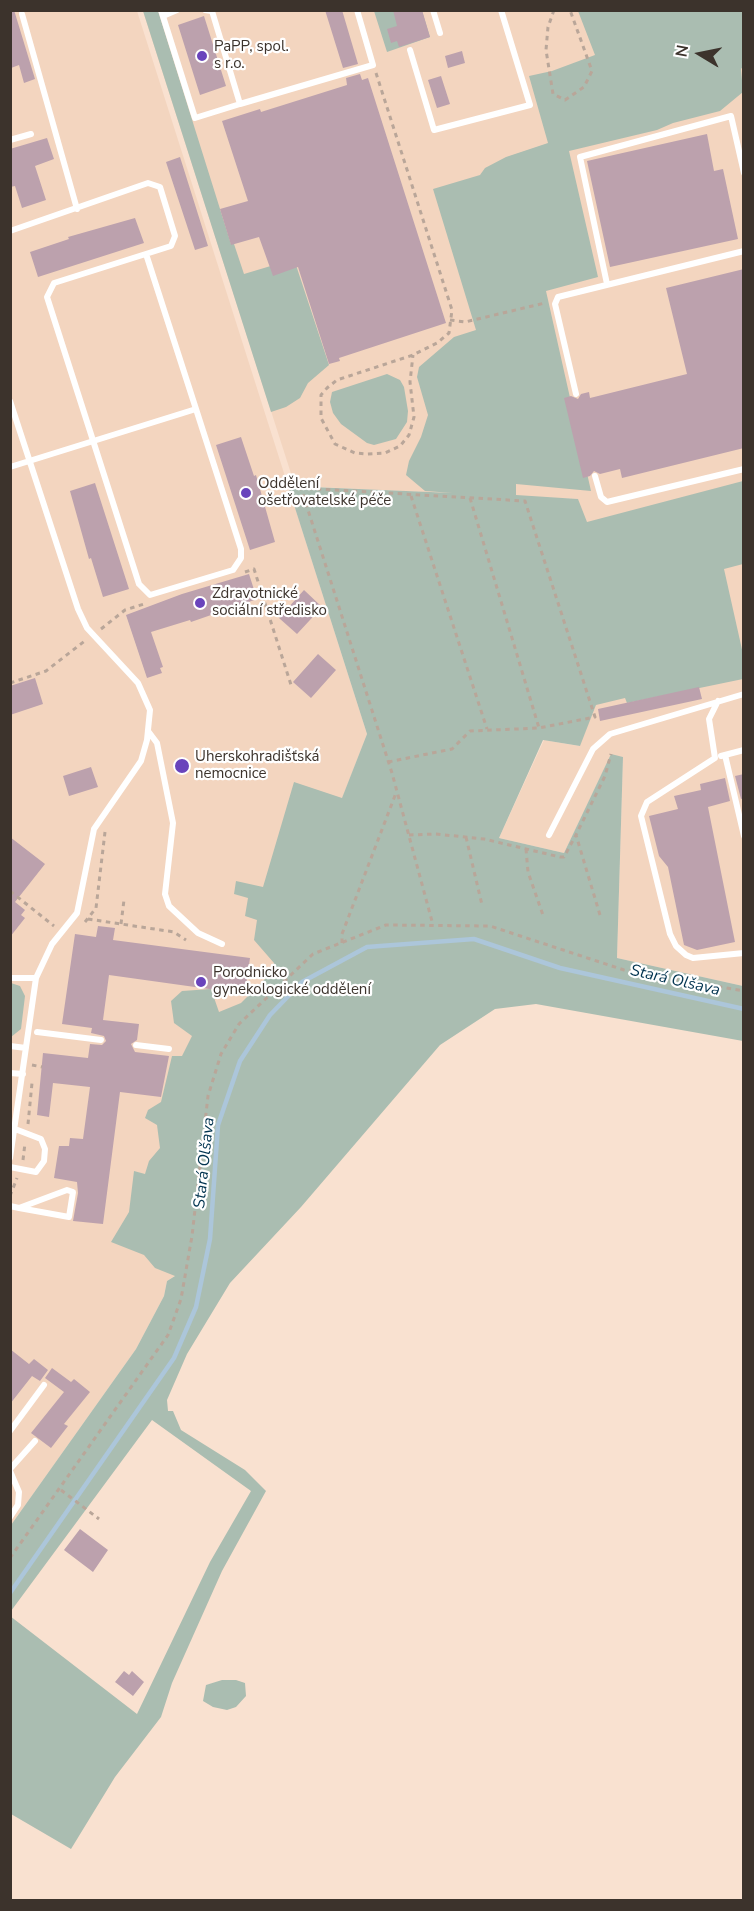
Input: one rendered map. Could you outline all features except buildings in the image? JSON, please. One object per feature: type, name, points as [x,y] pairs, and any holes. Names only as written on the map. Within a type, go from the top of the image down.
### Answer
[{"type":"lane","points":[[177,10],[162,13],[195,118],[373,65],[357,10]]},
{"type":"lane","points":[[433,10],[440,33]]},
{"type":"lane","points":[[410,50],[434,130],[530,105],[501,10]]},
{"type":"lane","points":[[210,11],[240,104]]},
{"type":"lane","points":[[22,14],[77,209]]},
{"type":"lane","points":[[607,284],[580,157],[731,116],[744,173]]},
{"type":"lane","points":[[10,140],[31,134]]},
{"type":"lane","points":[[10,231],[148,183],[157,185],[175,240],[168,247],[54,283],[47,292],[48,302],[139,584],[145,593],[156,595],[232,570],[241,558],[241,549],[146,254]]},
{"type":"lane","points":[[576,394],[555,304],[560,296],[744,251]]},
{"type":"lane","points":[[10,401],[78,609],[93,634],[138,683],[150,710],[145,749],[137,767],[94,829],[77,913],[45,957],[36,978],[10,1158]]},
{"type":"lane","points":[[10,467],[196,409]]},
{"type":"lane","points":[[595,476],[601,497],[607,501],[744,469]]},
{"type":"lane","points":[[549,835],[593,748],[610,734],[744,694]]},
{"type":"lane","points":[[715,758],[709,718],[718,700]]},
{"type":"lane","points":[[148,731],[157,743],[173,823],[165,894],[169,906],[198,933],[222,944]]},
{"type":"lane","points":[[744,750],[715,758],[648,802],[641,816],[670,934],[679,950],[693,958],[744,953]]},
{"type":"lane","points":[[724,755],[744,836]]},
{"type":"lane","points":[[10,978],[36,978]]},
{"type":"lane","points":[[37,1032],[102,1040]]},
{"type":"lane","points":[[136,1044],[169,1049]]},
{"type":"lane","points":[[10,1046],[26,1048]]},
{"type":"lane","points":[[10,1073],[23,1074]]},
{"type":"lane","points":[[10,1167],[36,1172],[44,1161],[45,1149],[41,1139],[13,1133]]},
{"type":"lane","points":[[10,1206],[19,1208],[69,1216],[73,1192],[67,1190],[19,1208]]},
{"type":"lane","points":[[10,1431],[44,1385]]},
{"type":"lane","points":[[10,1517],[18,1504],[20,1492],[10,1470],[35,1441]]},
{"type":"path","points":[[554,10],[548,27],[546,50],[553,93],[566,100],[584,87],[592,71],[570,10]]},
{"type":"path","points":[[373,65],[452,310],[449,333],[437,343],[413,356],[337,380],[327,388],[321,395],[321,418],[335,444],[344,450],[367,454],[385,453],[400,446],[409,435],[414,417],[410,382],[413,356]]},
{"type":"path","points":[[450,320],[465,322],[539,303],[555,304]]},
{"type":"path","points":[[388,762],[452,749],[470,731],[539,728],[595,717],[525,501],[301,488],[397,791],[433,925]]},
{"type":"path","points":[[411,496],[487,729]]},
{"type":"path","points":[[470,498],[539,728]]},
{"type":"path","points":[[244,572],[254,569],[292,688]]},
{"type":"path","points":[[10,683],[46,671],[125,610],[147,603]]},
{"type":"path","points":[[409,835],[436,834],[466,837],[564,857],[605,776],[611,754]]},
{"type":"path","points":[[342,943],[342,934],[397,791]]},
{"type":"path","points":[[77,929],[96,908],[105,830]]},
{"type":"path","points":[[576,835],[600,915]]},
{"type":"path","points":[[466,837],[482,906]]},
{"type":"path","points":[[526,849],[528,872],[544,918]]},
{"type":"path","points":[[10,891],[61,932]]},
{"type":"path","points":[[120,924],[124,900]]},
{"type":"path","points":[[88,919],[174,932],[186,940]]},
{"type":"path","points":[[10,1558],[61,1490],[168,1335],[181,1299],[192,1236],[207,1096],[221,1054],[239,1024],[313,954],[386,925],[490,926],[624,970],[744,991]]},
{"type":"path","points":[[34,1054],[32,1066],[42,1067]]},
{"type":"path","points":[[61,1490],[99,1519]]},
{"type":"shaded area","name":"Uherskohradišťská nemocnice","points":[[11,11],[137,11],[367,734],[277,967],[176,1275],[167,1281],[164,1296],[136,1349],[11,1525]]},
{"type":"shaded area","points":[[143,11],[743,11],[743,986],[617,958],[623,757],[611,755],[564,853],[499,838],[544,740],[579,746],[596,705],[578,499],[295,486]]},
{"type":"green space","points":[[143,11],[158,11],[231,244],[234,244],[244,274],[294,259],[329,365],[308,383],[300,398],[286,407],[271,412]]},
{"type":"green space","points":[[374,11],[422,11],[430,37],[387,52]]},
{"type":"green space","points":[[578,11],[743,11],[744,65],[741,69],[743,92],[720,111],[673,123],[657,130],[569,151],[598,277],[546,291],[591,491],[516,484],[516,495],[578,499],[587,522],[743,481],[743,564],[724,569],[743,654],[743,679],[627,703],[625,698],[596,705],[580,746],[543,740],[499,838],[564,853],[611,754],[623,757],[617,958],[743,986],[743,1041],[536,1004],[495,1009],[440,1045],[301,1207],[230,1283],[187,1354],[167,1400],[168,1411],[173,1411],[181,1430],[245,1470],[266,1491],[222,1571],[172,1683],[161,1717],[115,1777],[71,1849],[11,1814],[10,1616],[137,1714],[210,1562],[251,1491],[152,1420],[11,1611],[11,1525],[136,1349],[164,1296],[167,1281],[175,1276],[155,1268],[144,1255],[111,1242],[129,1212],[134,1171],[145,1174],[149,1161],[160,1148],[157,1125],[145,1118],[148,1110],[161,1102],[172,1056],[182,1056],[192,1036],[174,1023],[171,1001],[182,991],[211,989],[219,1012],[241,1003],[268,976],[274,963],[254,940],[257,920],[245,916],[248,898],[234,894],[236,881],[263,887],[294,782],[342,798],[367,734],[288,486],[453,493],[425,491],[406,475],[409,461],[421,437],[428,415],[417,377],[419,367],[454,337],[476,330],[433,189],[480,175],[485,168],[506,157],[548,143],[529,76],[552,71],[595,55]]},
{"type":"green space","points":[[387,374],[400,380],[404,387],[408,411],[407,422],[396,439],[374,445],[367,443],[341,424],[333,413],[330,402],[332,392]]},
{"type":"green space","points":[[11,983],[20,986],[25,996],[21,1029],[11,1037]]},
{"type":"green space","points":[[222,1680],[236,1680],[245,1683],[246,1696],[236,1707],[227,1710],[213,1707],[203,1701],[206,1685]]},
{"type":"waterway","name":"Stará Olšava","points":[[10,1593],[174,1358],[196,1307],[210,1239],[218,1125],[240,1061],[270,1015],[302,982],[367,947],[474,939],[560,968],[744,1009]]},
{"type":"place","name":"PaPP, spol. s r.o.","points":[[202,56]]},
{"type":"place","name":"Oddělení ošetřovatelské péče","points":[[246,493]]},
{"type":"place","name":"Zdravotnické sociální středisko","points":[[200,603]]},
{"type":"place","name":"Uherskohradišťská nemocnice","points":[[182,766]]},
{"type":"place","name":"Porodnicko gynekologické oddělení","points":[[201,982]]}]
